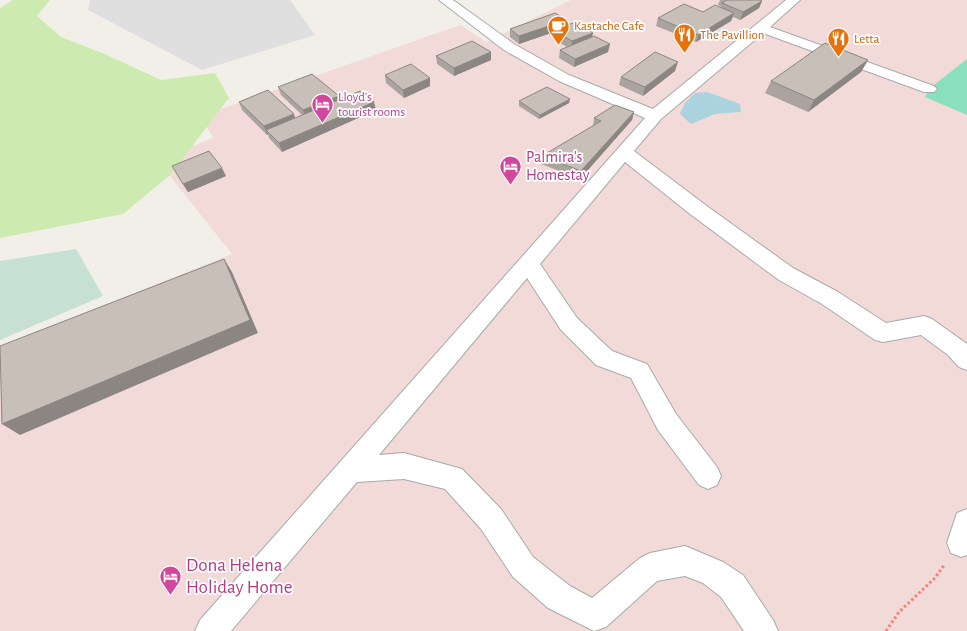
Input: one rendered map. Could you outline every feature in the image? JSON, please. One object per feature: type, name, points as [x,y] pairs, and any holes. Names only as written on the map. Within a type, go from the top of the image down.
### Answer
[{"type":"street","points":[[445,0],[509,47],[564,78],[655,116]]},
{"type":"street","points":[[210,631],[655,116],[794,0]]},
{"type":"street","points":[[761,28],[929,89]]},
{"type":"street","points":[[624,152],[696,209],[786,274],[830,298],[883,333],[924,325],[956,348],[967,360]]},
{"type":"street","points":[[528,263],[569,324],[604,358],[639,371],[667,422],[708,476]]},
{"type":"street","points":[[350,469],[404,466],[453,478],[491,519],[523,567],[559,597],[595,616],[650,568],[685,561],[713,572],[732,586],[762,631]]},
{"type":"path","points":[[886,631],[899,612],[935,578],[964,533]]},
{"type":"shaded area","points":[[90,0],[290,0],[315,35],[202,70],[88,10]]},
{"type":"shaded area","points":[[571,0],[967,0],[967,631],[0,631],[0,347],[232,254],[157,160],[213,138],[201,116],[460,25],[486,42]]},
{"type":"green space","points":[[13,0],[50,0],[37,16],[61,37],[107,55],[161,80],[215,73],[229,98],[170,175],[123,214],[0,238],[0,8]]},
{"type":"green space","points":[[967,59],[967,115],[925,97],[929,89]]},
{"type":"green space","points":[[76,249],[103,296],[0,340],[0,261]]},
{"type":"water","points":[[707,92],[740,104],[741,112],[715,114],[691,124],[680,114],[685,103],[695,93]]},
{"type":"building","points":[[727,0],[762,1],[743,12],[722,3]]},
{"type":"building","points":[[684,4],[703,12],[715,5],[734,13],[698,35],[658,18]]},
{"type":"building","points":[[555,13],[567,20],[519,36],[510,29]]},
{"type":"building","points":[[575,22],[593,33],[572,41],[554,31]]},
{"type":"building","points":[[594,36],[610,44],[575,59],[560,50]]},
{"type":"building","points":[[472,41],[491,52],[454,68],[436,56]]},
{"type":"building","points":[[825,43],[868,60],[814,100],[771,81]]},
{"type":"building","points":[[655,52],[678,62],[645,87],[621,77]]},
{"type":"building","points":[[411,64],[430,78],[403,90],[385,75]]},
{"type":"building","points":[[312,74],[339,96],[303,110],[278,87]]},
{"type":"building","points":[[547,87],[570,99],[540,115],[519,101]]},
{"type":"building","points":[[268,90],[294,114],[264,126],[239,102]]},
{"type":"building","points":[[360,91],[374,102],[279,143],[266,130]]},
{"type":"building","points":[[615,105],[634,112],[581,171],[542,156],[601,121],[594,118]]},
{"type":"building","points":[[209,151],[222,168],[183,184],[172,166]]},
{"type":"building","points":[[224,259],[250,320],[2,424],[0,346]]},
{"type":"place","name":"Kastache Cafe","points":[[558,46]]},
{"type":"place","name":"The Pavillion","points":[[685,54]]},
{"type":"place","name":"Letta","points":[[838,58]]},
{"type":"place","name":"Lloyd's tourist rooms","points":[[323,124]]},
{"type":"place","name":"Palmira's Homestay","points":[[511,186]]},
{"type":"place","name":"Dona Helena Holiday Home","points":[[170,596]]}]
